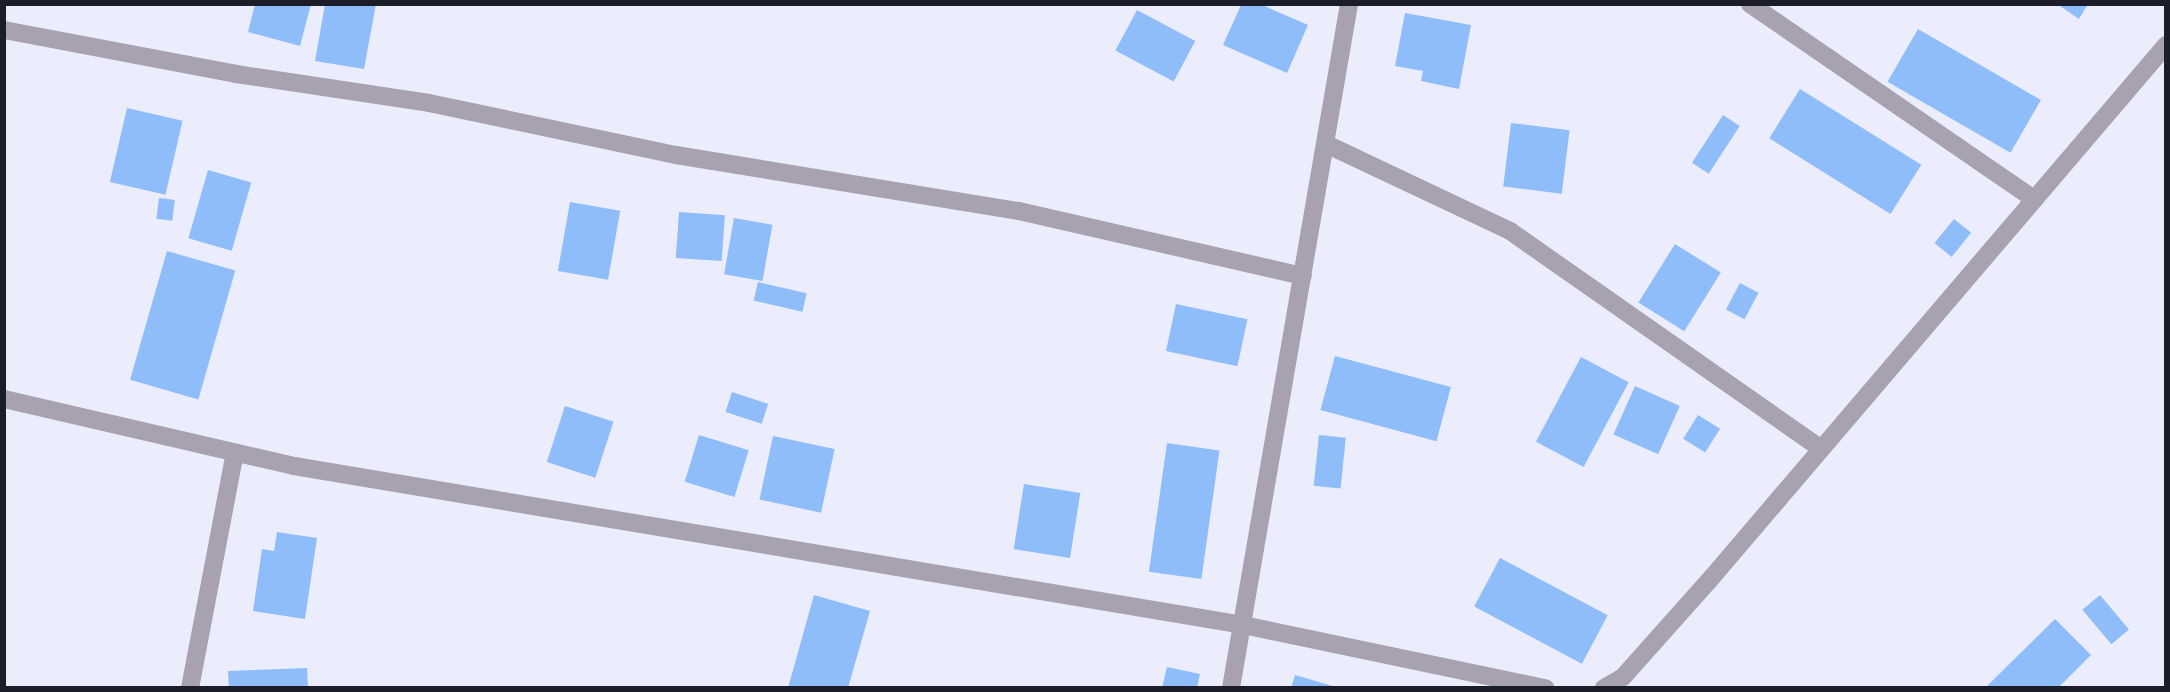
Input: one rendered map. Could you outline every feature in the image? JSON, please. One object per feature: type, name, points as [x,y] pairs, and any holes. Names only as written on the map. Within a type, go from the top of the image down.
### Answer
[{"type":"street","points":[[1231,687],[1349,4]]},
{"type":"street","points":[[1750,4],[2034,199]]},
{"type":"street","points":[[4,30],[236,74],[429,103],[676,155],[1019,211],[1303,276]]},
{"type":"street","points":[[1604,687],[1623,677],[2166,45]]},
{"type":"street","points":[[1326,144],[1510,231],[1821,449]]},
{"type":"street","points":[[4,399],[235,453],[1243,625],[1545,687]]},
{"type":"street","points":[[190,687],[235,453]]},
{"type":"building","points":[[255,4],[311,4],[300,46],[248,32]]},
{"type":"building","points":[[325,4],[376,4],[364,69],[315,61]]},
{"type":"building","points":[[2057,4],[2088,4],[2079,19]]},
{"type":"building","points":[[1241,5],[1262,5],[1308,25],[1287,73],[1223,45]]},
{"type":"building","points":[[1137,10],[1195,41],[1174,82],[1115,51]]},
{"type":"building","points":[[1405,13],[1471,25],[1459,89],[1421,81],[1423,71],[1395,66]]},
{"type":"building","points":[[1918,29],[2041,100],[2010,153],[1888,82]]},
{"type":"building","points":[[1800,89],[1921,165],[1891,214],[1769,138]]},
{"type":"building","points":[[127,108],[183,121],[165,195],[110,182]]},
{"type":"building","points":[[1723,115],[1740,126],[1709,174],[1692,163]]},
{"type":"building","points":[[1511,123],[1570,130],[1562,194],[1503,187]]},
{"type":"building","points":[[208,170],[251,182],[232,251],[188,238]]},
{"type":"building","points":[[159,198],[175,200],[172,221],[156,219]]},
{"type":"building","points":[[570,202],[620,211],[608,280],[558,271]]},
{"type":"building","points":[[679,212],[725,215],[722,261],[676,258]]},
{"type":"building","points":[[734,218],[772,225],[763,281],[724,274]]},
{"type":"building","points":[[1954,219],[1971,233],[1952,257],[1934,243]]},
{"type":"building","points":[[1675,244],[1721,273],[1684,331],[1638,303]]},
{"type":"building","points":[[167,251],[235,271],[198,399],[130,380]]},
{"type":"building","points":[[758,282],[807,293],[802,312],[754,301]]},
{"type":"building","points":[[1740,283],[1759,293],[1744,319],[1726,309]]},
{"type":"building","points":[[1176,304],[1247,319],[1237,366],[1166,351]]},
{"type":"building","points":[[1335,356],[1451,387],[1436,441],[1321,410]]},
{"type":"building","points":[[1581,357],[1629,382],[1584,467],[1536,442]]},
{"type":"building","points":[[1635,386],[1680,406],[1658,454],[1613,434]]},
{"type":"building","points":[[732,392],[768,404],[762,424],[726,412]]},
{"type":"building","points":[[565,406],[614,422],[595,478],[547,462]]},
{"type":"building","points":[[1698,415],[1720,429],[1705,453],[1683,439]]},
{"type":"building","points":[[699,435],[749,450],[734,497],[685,482]]},
{"type":"building","points":[[1319,435],[1346,438],[1341,489],[1314,486]]},
{"type":"building","points":[[773,436],[835,449],[821,513],[759,500]]},
{"type":"building","points":[[1167,443],[1219,450],[1201,579],[1149,572]]},
{"type":"building","points":[[1024,484],[1080,493],[1070,558],[1014,549]]},
{"type":"building","points":[[277,532],[317,538],[305,619],[253,611],[262,549],[274,551]]},
{"type":"building","points":[[1500,558],[1608,615],[1582,664],[1474,607]]},
{"type":"building","points":[[814,595],[870,611],[848,688],[788,688]]},
{"type":"building","points":[[2100,595],[2129,629],[2111,644],[2082,610]]},
{"type":"building","points":[[2055,619],[2091,655],[2058,688],[1985,688]]},
{"type":"building","points":[[1167,667],[1200,674],[1197,688],[1162,688]]},
{"type":"building","points":[[307,668],[308,688],[229,688],[228,671]]},
{"type":"building","points":[[1295,675],[1336,687],[1336,688],[1291,688]]}]
